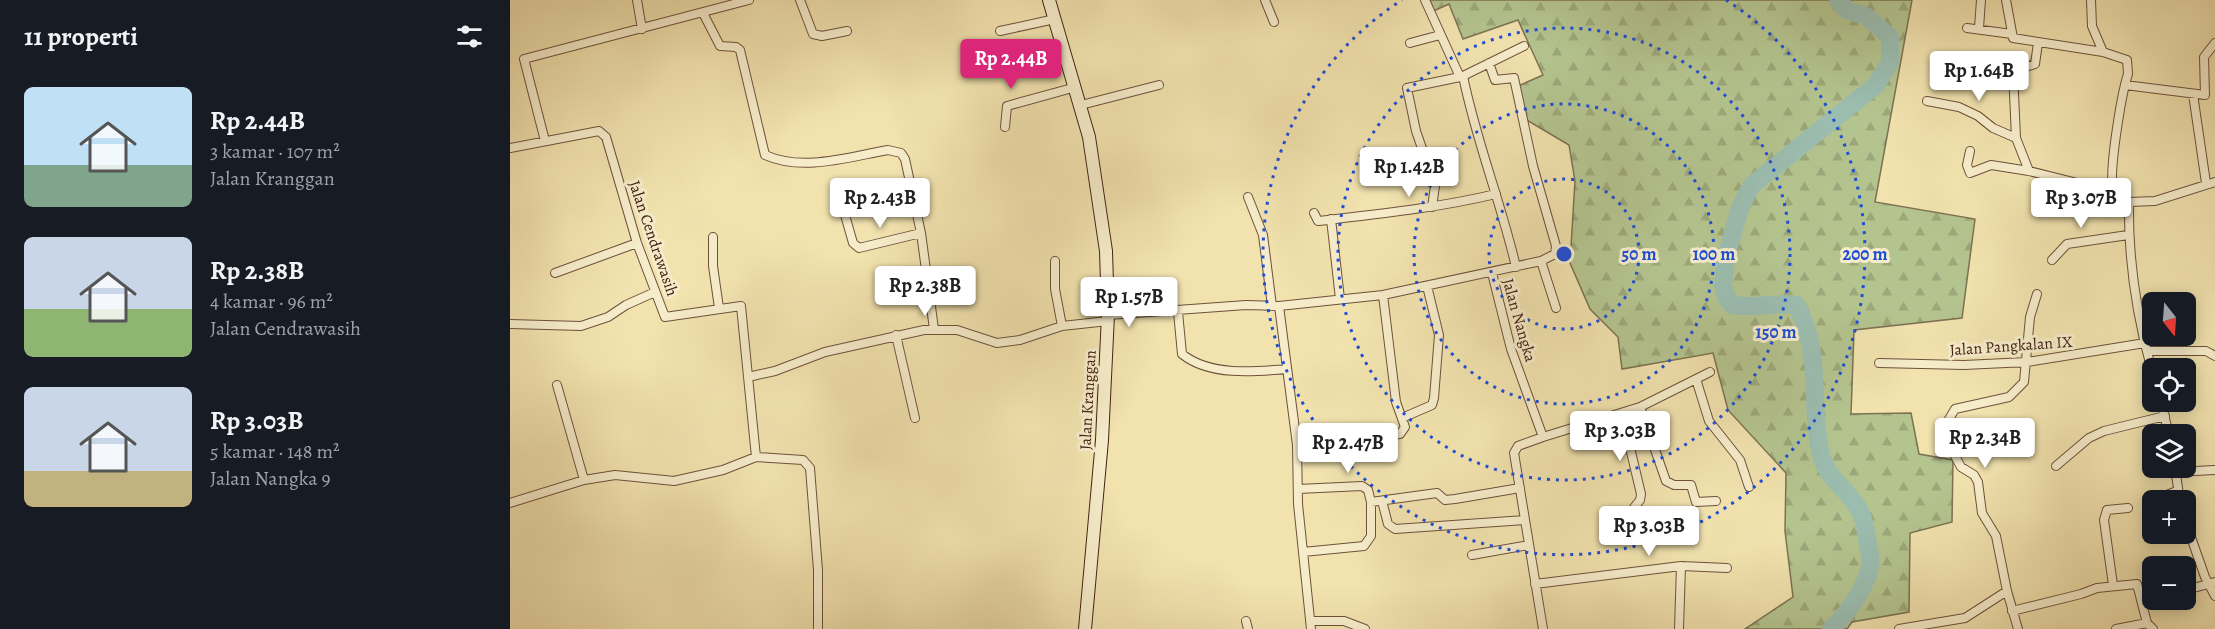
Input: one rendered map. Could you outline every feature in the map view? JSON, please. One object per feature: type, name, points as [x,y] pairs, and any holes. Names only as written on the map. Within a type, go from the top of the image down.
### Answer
[{"type":"main road","name":"Jalan Kranggan","points":[[1049,0],[1081,105],[1090,145],[1106,251],[1108,318],[1102,440],[1084,629]]},
{"type":"street","points":[[637,0],[642,29]]},
{"type":"street","points":[[510,148],[544,141],[524,59],[749,0]]},
{"type":"street","points":[[800,0],[813,34],[822,36],[847,31]]},
{"type":"street","points":[[1265,0],[1274,22]]},
{"type":"street","points":[[1425,0],[1440,35],[1462,76],[1486,168],[1496,194],[1516,267]]},
{"type":"street","points":[[1979,28],[1981,0]]},
{"type":"street","points":[[2006,0],[2012,34]]},
{"type":"street","points":[[2091,0],[2092,26],[2103,51]]},
{"type":"street","points":[[703,13],[720,46],[736,47],[740,50],[765,155],[780,161],[809,164],[888,150],[901,153],[905,159],[921,233],[934,329]]},
{"type":"street","points":[[1000,31],[1055,19]]},
{"type":"street","points":[[1967,28],[2012,34],[2019,41],[2103,51],[2127,60],[2128,74],[2112,171],[2113,192]]},
{"type":"street","points":[[1410,43],[1440,35]]},
{"type":"street","points":[[2029,171],[2016,138],[2013,71],[2035,64],[2038,43]]},
{"type":"street","points":[[2125,85],[2205,95],[2204,57],[2215,43]]},
{"type":"street","points":[[1432,207],[1435,186],[1416,131],[1407,88],[1462,76],[1524,46]]},
{"type":"street","points":[[1489,63],[1495,80],[1515,78],[1533,166],[1556,246],[1555,254],[1541,261],[1492,273]]},
{"type":"street","points":[[1081,105],[1159,85]]},
{"type":"street","points":[[1005,127],[1008,106],[1076,87]]},
{"type":"street","points":[[1970,151],[1967,165],[1970,173],[1991,165],[2029,171],[2113,192],[2120,199],[2129,202],[2155,201],[2211,183],[2193,94]]},
{"type":"street","points":[[1927,101],[1959,107],[1978,116],[1993,128],[2016,138]]},
{"type":"street","name":"Jalan Cendrawasih","points":[[544,141],[589,132],[603,133],[637,243],[665,317],[741,306],[748,377]]},
{"type":"street","points":[[1314,213],[1318,220],[1331,219],[1432,207],[1496,194]]},
{"type":"street","points":[[1248,197],[1263,235],[1286,369],[1297,445],[1298,489],[1311,625],[1344,621],[1365,629]]},
{"type":"street","points":[[2129,202],[2128,235],[2149,358]]},
{"type":"street","points":[[845,215],[853,243],[859,248],[921,233]]},
{"type":"street","points":[[1331,219],[1340,299]]},
{"type":"street","points":[[2052,260],[2067,244],[2128,235]]},
{"type":"street","points":[[712,237],[713,266],[719,308]]},
{"type":"street","points":[[555,273],[637,243]]},
{"type":"street","points":[[1055,261],[1055,289],[1062,326]]},
{"type":"street","points":[[1541,261],[1556,308]]},
{"type":"street","name":"Jalan Nangka","points":[[1108,318],[1245,305],[1275,306],[1383,295],[1492,273],[1511,349],[1542,437]]},
{"type":"street","points":[[1402,418],[1425,410],[1432,405],[1434,398],[1439,335],[1427,286]]},
{"type":"street","points":[[510,324],[581,326],[608,317],[626,304],[655,292]]},
{"type":"street","points":[[2018,629],[2007,591],[1996,536],[1982,513],[1978,482],[1974,475],[1961,467],[1954,454],[1949,419],[1955,409],[2009,397],[2024,382],[2030,317],[2037,294]]},
{"type":"street","points":[[1297,445],[1400,434],[1405,427],[1396,402],[1383,295]]},
{"type":"street","points":[[1178,312],[1182,354],[1188,359],[1224,370],[1286,369]]},
{"type":"street","points":[[756,457],[748,377],[896,334],[934,329],[957,330],[997,343],[1020,340],[1062,326],[1108,318]]},
{"type":"street","points":[[896,334],[915,418]]},
{"type":"street","name":"Jalan Pangkalan IX","points":[[1879,363],[1964,365],[2027,362],[2146,347],[2206,351],[2215,356]]},
{"type":"street","points":[[1543,629],[1514,449],[1542,437],[1641,407],[1710,372]]},
{"type":"street","points":[[1696,379],[1709,421],[1740,460],[1749,487]]},
{"type":"street","points":[[557,386],[584,480]]},
{"type":"street","points":[[1641,407],[1666,481],[1674,485],[1691,485],[1696,502],[1716,501]]},
{"type":"street","points":[[2164,412],[2167,424]]},
{"type":"street","points":[[1622,414],[1641,494],[1636,507],[1629,514]]},
{"type":"street","points":[[2056,466],[2089,438],[2104,431],[2165,416]]},
{"type":"street","points":[[510,503],[584,480],[615,475],[674,481],[723,470],[756,457],[803,460],[810,468],[818,570],[818,629]]},
{"type":"street","points":[[2196,470],[2215,470]]},
{"type":"street","points":[[1298,489],[1362,486],[1368,490],[1371,502],[1371,536],[1364,546],[1304,552]]},
{"type":"street","points":[[1371,502],[1437,494],[1445,500],[1520,488]]},
{"type":"street","points":[[1382,501],[1388,524],[1395,529],[1525,520]]},
{"type":"street","points":[[2113,585],[2104,520],[2107,510],[2128,508]]},
{"type":"street","points":[[2195,544],[2215,596]]},
{"type":"street","points":[[1472,555],[1528,545]]},
{"type":"street","points":[[1535,584],[1681,566],[1727,568]]},
{"type":"street","points":[[1679,629],[1681,566]]},
{"type":"street","points":[[2012,611],[2113,585],[2137,584],[2142,596]]},
{"type":"street","points":[[2196,588],[2212,584]]},
{"type":"street","points":[[1899,629],[1965,618],[2007,591]]},
{"type":"street","points":[[2116,629],[2150,626],[2146,610]]},
{"type":"street","points":[[1965,618],[1966,629]]},
{"type":"green space","points":[[1423,0],[1912,0],[1875,202],[1975,219],[1962,318],[1854,330],[1851,414],[1911,413],[1919,454],[1953,460],[1952,522],[1910,533],[1909,612],[1852,622],[1847,629],[1745,629],[1793,597],[1785,531],[1786,473],[1728,410],[1713,353],[1622,369],[1618,337],[1590,309],[1570,263],[1575,181],[1569,145],[1525,119],[1518,86],[1543,75],[1518,20],[1463,39],[1449,4],[1427,14]]},
{"type":"waterway","points":[[1831,629],[1849,609],[1860,592],[1868,575],[1871,559],[1860,512],[1831,476],[1822,458],[1816,419],[1813,361],[1805,323],[1796,305],[1732,305],[1726,297],[1723,285],[1726,257],[1740,208],[1751,186],[1876,85],[1890,62],[1890,37],[1866,16],[1846,10],[1838,0]]}]
